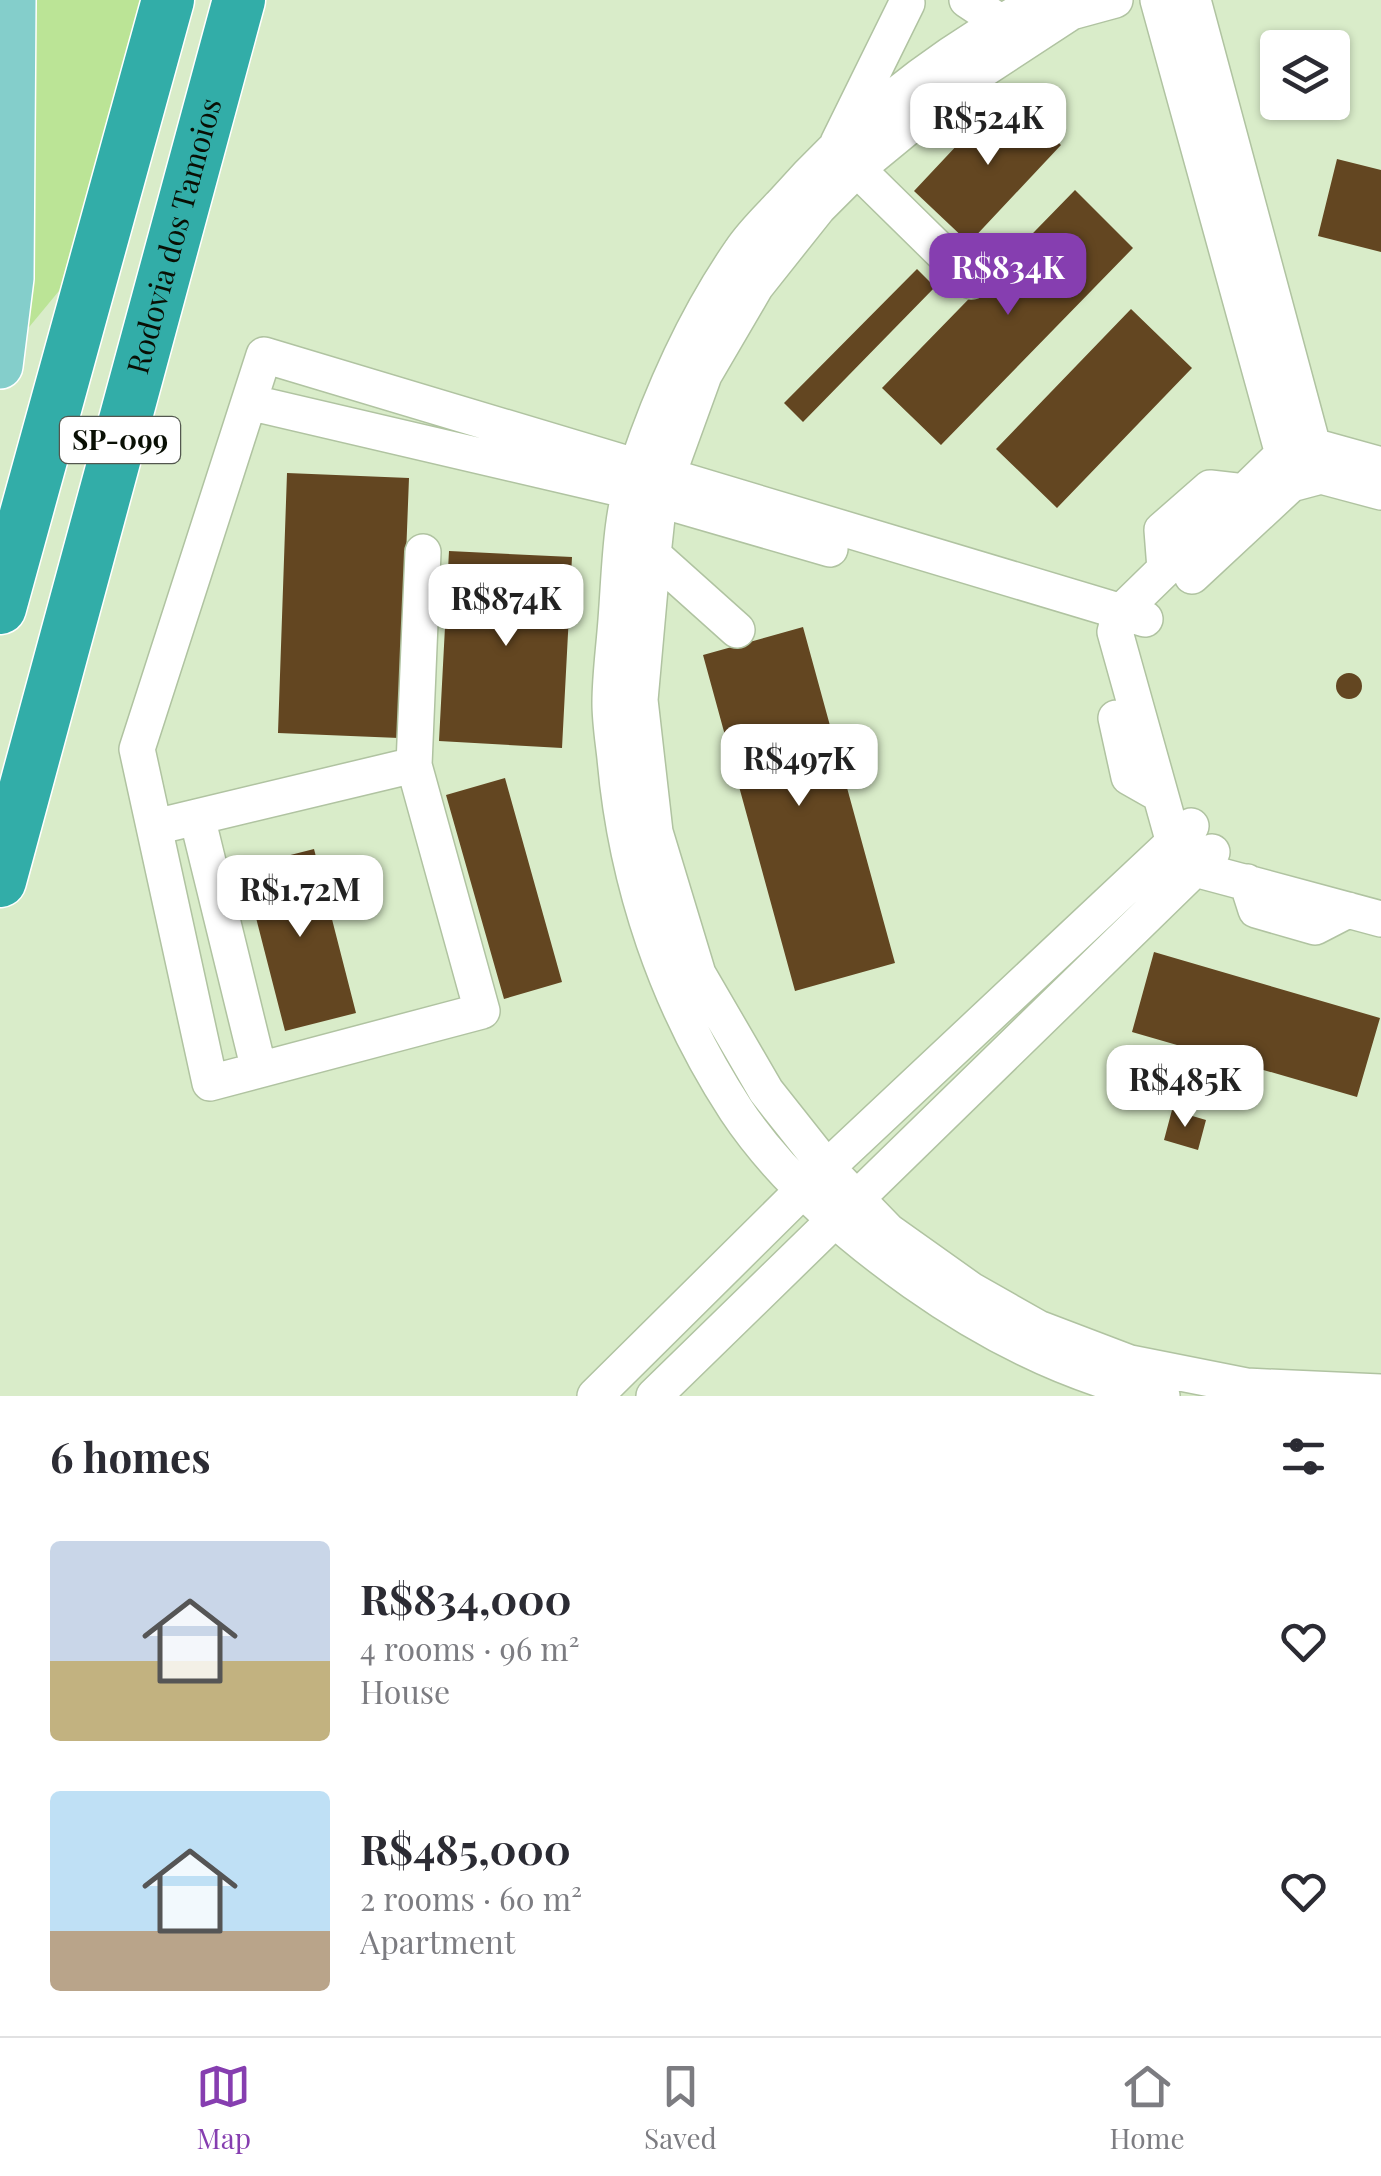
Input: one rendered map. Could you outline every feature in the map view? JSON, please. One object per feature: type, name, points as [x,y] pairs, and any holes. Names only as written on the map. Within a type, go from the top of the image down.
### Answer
[{"type":"highway","name":"SP-099","points":[[0,608],[168,0]]},
{"type":"highway","name":"Rodovia dos Tamoios","points":[[0,880],[240,0]]},
{"type":"main road","points":[[0,366],[11,278],[12,0]]},
{"type":"lane","points":[[967,0],[1000,22]]},
{"type":"lane","points":[[1042,0],[1000,22],[918,77],[848,156],[742,250],[684,348],[648,482],[624,526],[610,704],[620,821],[648,934],[690,1028],[738,1112],[846,1208],[888,1231],[971,1290],[1038,1328],[1130,1363],[1246,1386],[1381,1392]]},
{"type":"lane","points":[[848,156],[1071,12],[1115,0]]},
{"type":"lane","points":[[1158,0],[1302,465]]},
{"type":"lane","points":[[1193,0],[1302,465]]},
{"type":"lane","points":[[848,156],[907,3]]},
{"type":"lane","points":[[848,156],[970,281]]},
{"type":"lane","points":[[423,552],[414,765],[482,1011],[210,1083],[138,749],[264,355],[648,482],[1130,626]]},
{"type":"lane","points":[[249,402],[648,482]]},
{"type":"lane","points":[[1130,626],[1302,465]]},
{"type":"lane","points":[[1365,914],[1246,882],[1194,847],[1160,794],[1129,681],[1130,626],[1165,569],[1245,492],[1302,465],[1378,468]]},
{"type":"lane","points":[[648,482],[652,556],[640,700],[656,832],[698,974],[815,1179]]},
{"type":"lane","points":[[624,526],[652,556],[737,630]]},
{"type":"lane","points":[[1130,626],[1194,847]]},
{"type":"lane","points":[[154,827],[414,765]]},
{"type":"lane","points":[[198,817],[259,1070]]},
{"type":"lane","points":[[595,1396],[815,1179],[1194,847]]},
{"type":"lane","points":[[1194,847],[1381,894]]},
{"type":"lane","points":[[654,1396],[846,1208],[1194,847]]},
{"type":"lane","points":[[186,973],[232,961]]},
{"type":"lane","points":[[846,1208],[863,1246],[954,1310],[1027,1352],[1121,1388],[1162,1396]]},
{"type":"green space","points":[[13,0],[168,0],[102,239],[1,361]]},
{"type":"building","points":[[1006,93],[1061,145],[969,243],[914,191]]},
{"type":"building","points":[[1337,159],[1381,170],[1381,252],[1318,236]]},
{"type":"building","points":[[1075,190],[1133,248],[941,445],[882,388]]},
{"type":"building","points":[[917,269],[935,287],[803,422],[784,403]]},
{"type":"building","points":[[1131,309],[1192,368],[1057,508],[996,449]]},
{"type":"building","points":[[287,473],[409,478],[399,738],[278,733]]},
{"type":"building","points":[[449,551],[572,557],[562,748],[439,741]]},
{"type":"building","points":[[803,627],[895,963],[795,991],[703,655]]},
{"type":"building","points":[[1349,673],[1358,677],[1362,686],[1358,695],[1349,699],[1340,695],[1336,686],[1340,677]]},
{"type":"building","points":[[505,778],[562,982],[504,999],[446,795]]},
{"type":"building","points":[[314,849],[356,1013],[285,1031],[243,867]]},
{"type":"building","points":[[1154,952],[1380,1018],[1357,1097],[1132,1032]]},
{"type":"building","points":[[1172,1110],[1206,1120],[1198,1150],[1164,1140]]}]
